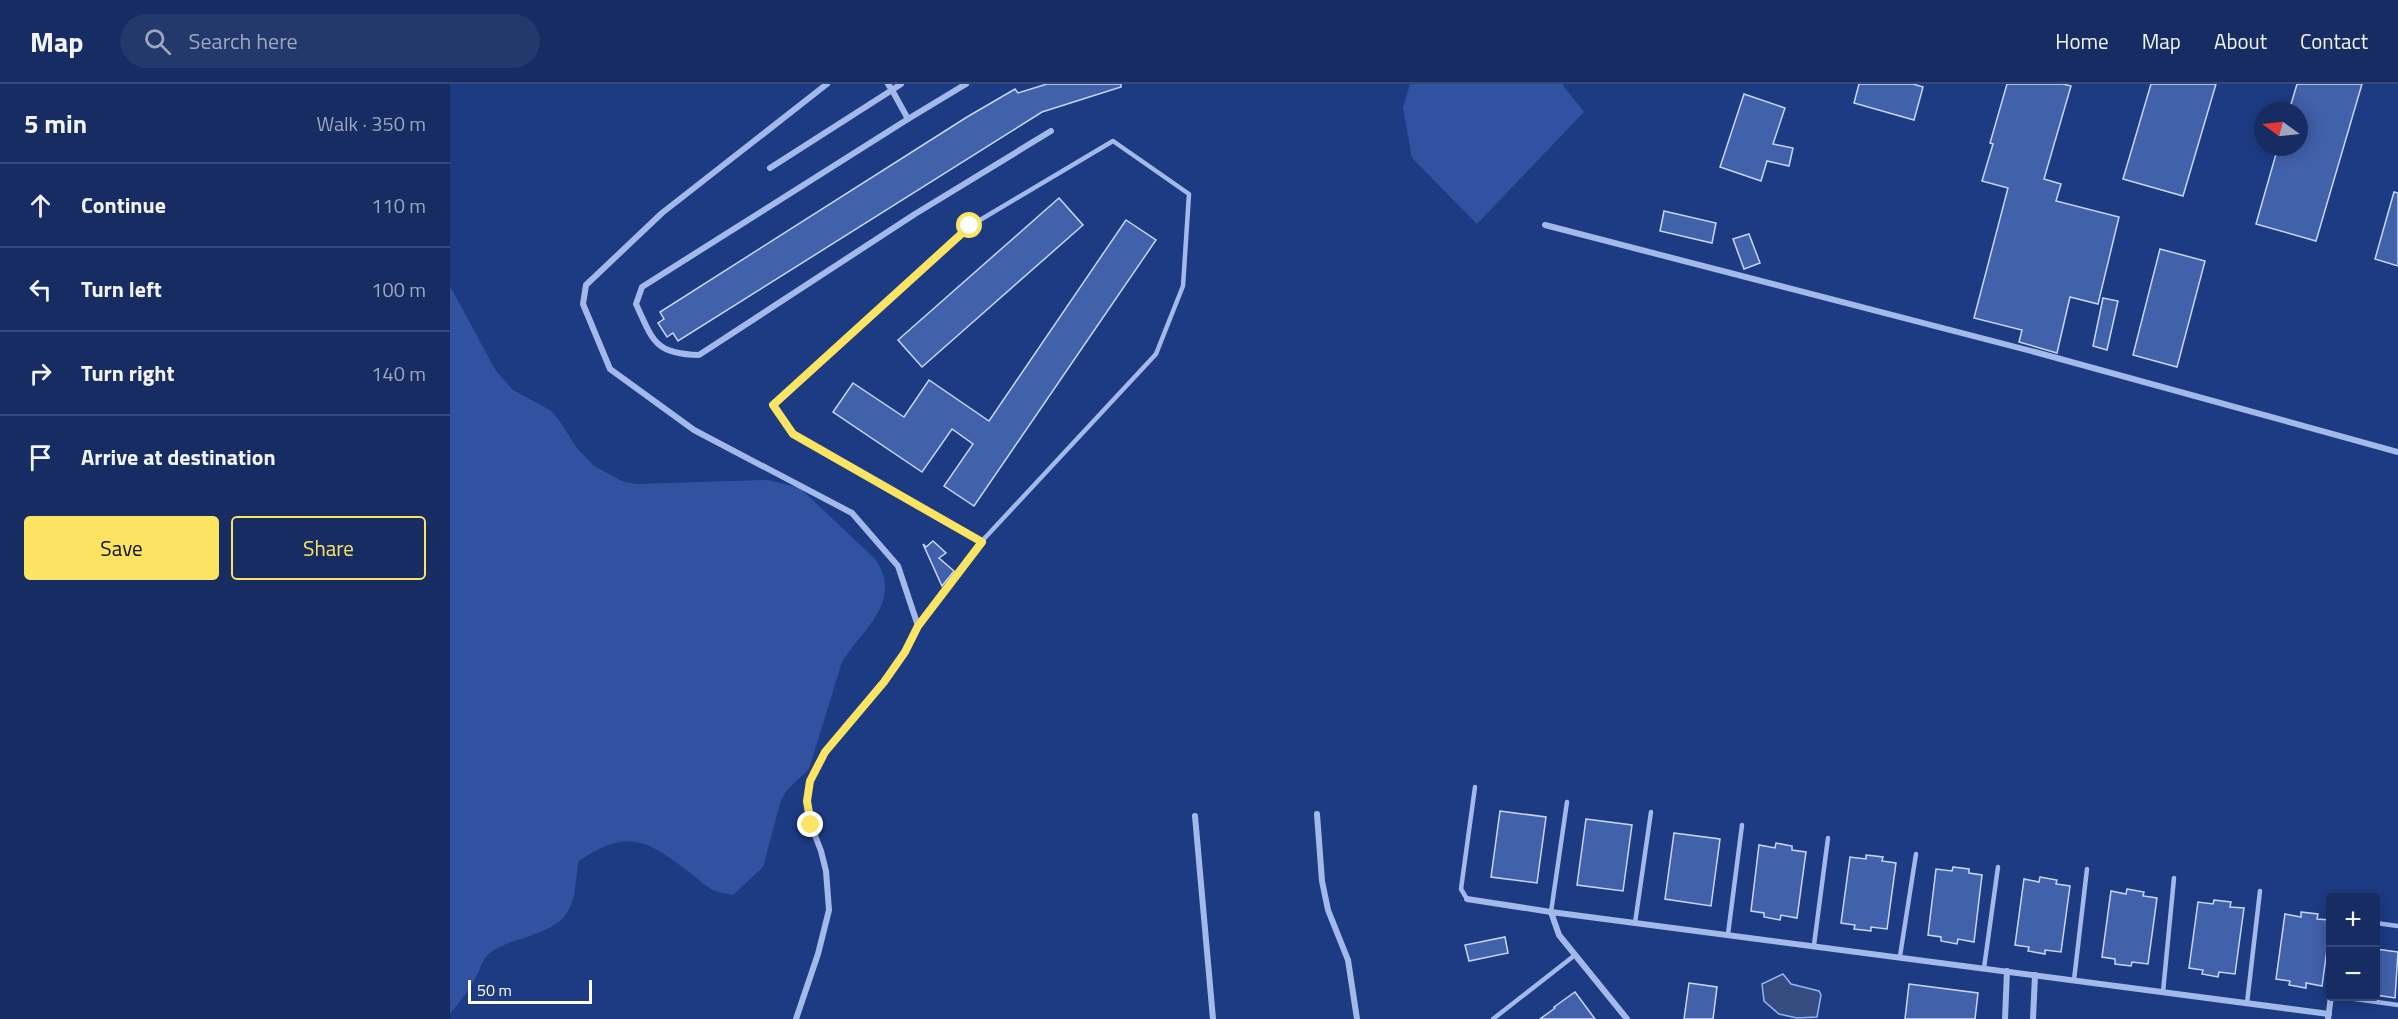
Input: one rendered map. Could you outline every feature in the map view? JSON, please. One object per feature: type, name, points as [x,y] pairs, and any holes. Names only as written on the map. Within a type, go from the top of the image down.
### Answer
[{"type":"street","points":[[796,1019],[818,954],[829,910],[826,870],[822,851],[811,825],[807,801],[810,781],[825,752],[884,682],[905,652],[918,626],[898,566],[852,513],[694,430],[610,369],[583,304],[586,285],[662,213],[827,84]]},
{"type":"street","points":[[770,168],[890,87],[901,84]]},
{"type":"street","points":[[966,84],[642,287],[636,303],[646,326],[661,348],[678,354],[699,355],[915,214],[1051,131]]},
{"type":"street","points":[[890,87],[908,119]]},
{"type":"street","points":[[1545,225],[2047,356],[2398,452]]},
{"type":"street","points":[[1317,814],[1322,881],[1328,910],[1348,960],[1358,1019]]},
{"type":"street","points":[[1195,816],[1214,1019]]},
{"type":"street","points":[[1467,899],[2247,1003],[2329,1016],[2332,1001]]},
{"type":"street","points":[[1551,912],[1558,935],[1627,1019]]},
{"type":"street","points":[[2005,1019],[2007,971]]},
{"type":"street","points":[[2033,1019],[2035,975]]},
{"type":"lane","points":[[918,626],[982,542],[1156,354],[1183,286],[1189,194],[1113,141],[970,226],[773,405],[793,434],[982,542]]},
{"type":"lane","points":[[1467,899],[1461,889],[1475,787]]},
{"type":"lane","points":[[1551,912],[1567,802]]},
{"type":"lane","points":[[1635,922],[1651,812]]},
{"type":"lane","points":[[1728,934],[1742,825]]},
{"type":"lane","points":[[1814,945],[1828,838]]},
{"type":"lane","points":[[1900,956],[1916,854]]},
{"type":"lane","points":[[1984,968],[1998,867]]},
{"type":"lane","points":[[2074,980],[2087,869]]},
{"type":"lane","points":[[2163,992],[2174,878]]},
{"type":"lane","points":[[2247,1003],[2260,891]]},
{"type":"lane","points":[[2380,924],[2398,926]]},
{"type":"lane","points":[[1493,1019],[1575,955]]},
{"type":"lane","points":[[2369,1001],[2398,1005]]},
{"type":"shaded area","points":[[1410,84],[1562,84],[1584,112],[1477,224],[1412,158],[1403,108]]},
{"type":"shaded area","points":[[450,286],[496,371],[513,390],[550,410],[576,447],[594,466],[622,481],[636,484],[768,480],[800,488],[875,559],[883,574],[885,588],[883,601],[877,614],[842,662],[809,769],[787,790],[781,800],[763,867],[733,895],[711,889],[678,863],[639,842],[626,841],[597,850],[579,861],[573,899],[562,919],[543,931],[491,952],[484,960],[465,995],[450,1013]]},
{"type":"shaded area","points":[[1783,974],[1791,984],[1819,991],[1821,995],[1817,1017],[1797,1018],[1779,1014],[1764,1001],[1762,984]]},
{"type":"building","points":[[1047,84],[1121,84],[1121,87],[1042,112],[678,341],[673,333],[667,337],[658,323],[664,319],[660,312],[967,117],[1015,89],[1018,93]]},
{"type":"building","points":[[1859,84],[1913,84],[1923,87],[1914,120],[1854,103]]},
{"type":"building","points":[[2007,84],[2071,86],[2044,179],[2061,184],[2056,201],[2119,217],[2098,304],[2070,297],[2057,353],[2019,342],[2022,330],[1974,318],[2008,188],[1982,181]]},
{"type":"building","points":[[2151,84],[2216,84],[2183,196],[2123,179]]},
{"type":"building","points":[[2297,84],[2362,84],[2316,241],[2256,224],[2275,156],[2308,156],[2308,102],[2292,102]]},
{"type":"building","points":[[1744,94],[1785,108],[1773,144],[1793,148],[1789,166],[1767,161],[1761,181],[1720,167]]},
{"type":"building","points":[[2394,192],[2398,193],[2398,266],[2375,259]]},
{"type":"building","points":[[1059,198],[1083,225],[922,367],[898,340]]},
{"type":"building","points":[[1664,211],[1716,223],[1712,243],[1660,231]]},
{"type":"building","points":[[1126,220],[1156,240],[974,506],[944,486],[973,444],[952,429],[922,472],[833,412],[853,383],[904,417],[929,380],[989,421]]},
{"type":"building","points":[[1749,234],[1760,263],[1744,269],[1733,239]]},
{"type":"building","points":[[2160,249],[2205,261],[2177,367],[2133,355]]},
{"type":"building","points":[[2103,298],[2118,301],[2107,350],[2093,346]]},
{"type":"building","points":[[933,541],[946,553],[939,558],[954,571],[942,586],[923,544],[926,547]]},
{"type":"building","points":[[1500,811],[1546,817],[1537,883],[1491,877]]},
{"type":"building","points":[[1586,819],[1632,825],[1623,891],[1577,885]]},
{"type":"building","points":[[1674,833],[1720,839],[1711,906],[1665,899]]},
{"type":"building","points":[[1776,843],[1792,846],[1792,850],[1806,852],[1797,918],[1781,915],[1780,920],[1764,917],[1764,913],[1751,911],[1759,845],[1775,848]]},
{"type":"building","points":[[1866,855],[1883,857],[1882,861],[1896,863],[1887,929],[1871,927],[1871,931],[1854,929],[1855,925],[1841,923],[1850,857],[1866,859]]},
{"type":"building","points":[[1953,867],[1969,869],[1969,873],[1982,875],[1974,942],[1958,939],[1957,944],[1941,941],[1941,937],[1928,935],[1936,869],[1952,871]]},
{"type":"building","points":[[2040,877],[2057,880],[2056,884],[2070,886],[2061,952],[2045,950],[2045,954],[2028,951],[2029,947],[2015,945],[2024,879],[2039,882]]},
{"type":"building","points":[[2127,889],[2144,892],[2143,896],[2157,898],[2148,964],[2132,962],[2131,966],[2115,964],[2115,959],[2102,957],[2111,891],[2126,894]]},
{"type":"building","points":[[2214,900],[2231,902],[2230,907],[2244,908],[2235,974],[2219,972],[2218,977],[2202,974],[2203,970],[2189,968],[2198,902],[2213,904]]},
{"type":"building","points":[[2301,912],[2318,914],[2317,919],[2326,920],[2326,957],[2322,986],[2306,983],[2306,988],[2289,985],[2290,981],[2276,979],[2285,914],[2301,917]]},
{"type":"building","points":[[1505,937],[1508,953],[1469,961],[1465,945]]},
{"type":"building","points":[[2380,950],[2398,952],[2395,998],[2380,996]]},
{"type":"building","points":[[1689,983],[1717,987],[1713,1019],[1684,1019]]},
{"type":"building","points":[[1909,984],[1978,993],[1975,1019],[1905,1019]]},
{"type":"building","points":[[1575,992],[1595,1019],[1540,1019],[1554,1007]]},
{"type":"route","points":[[811,825],[807,801],[810,781],[825,752],[884,682],[905,652],[918,626],[982,542],[793,434],[773,405],[970,226]]}]
